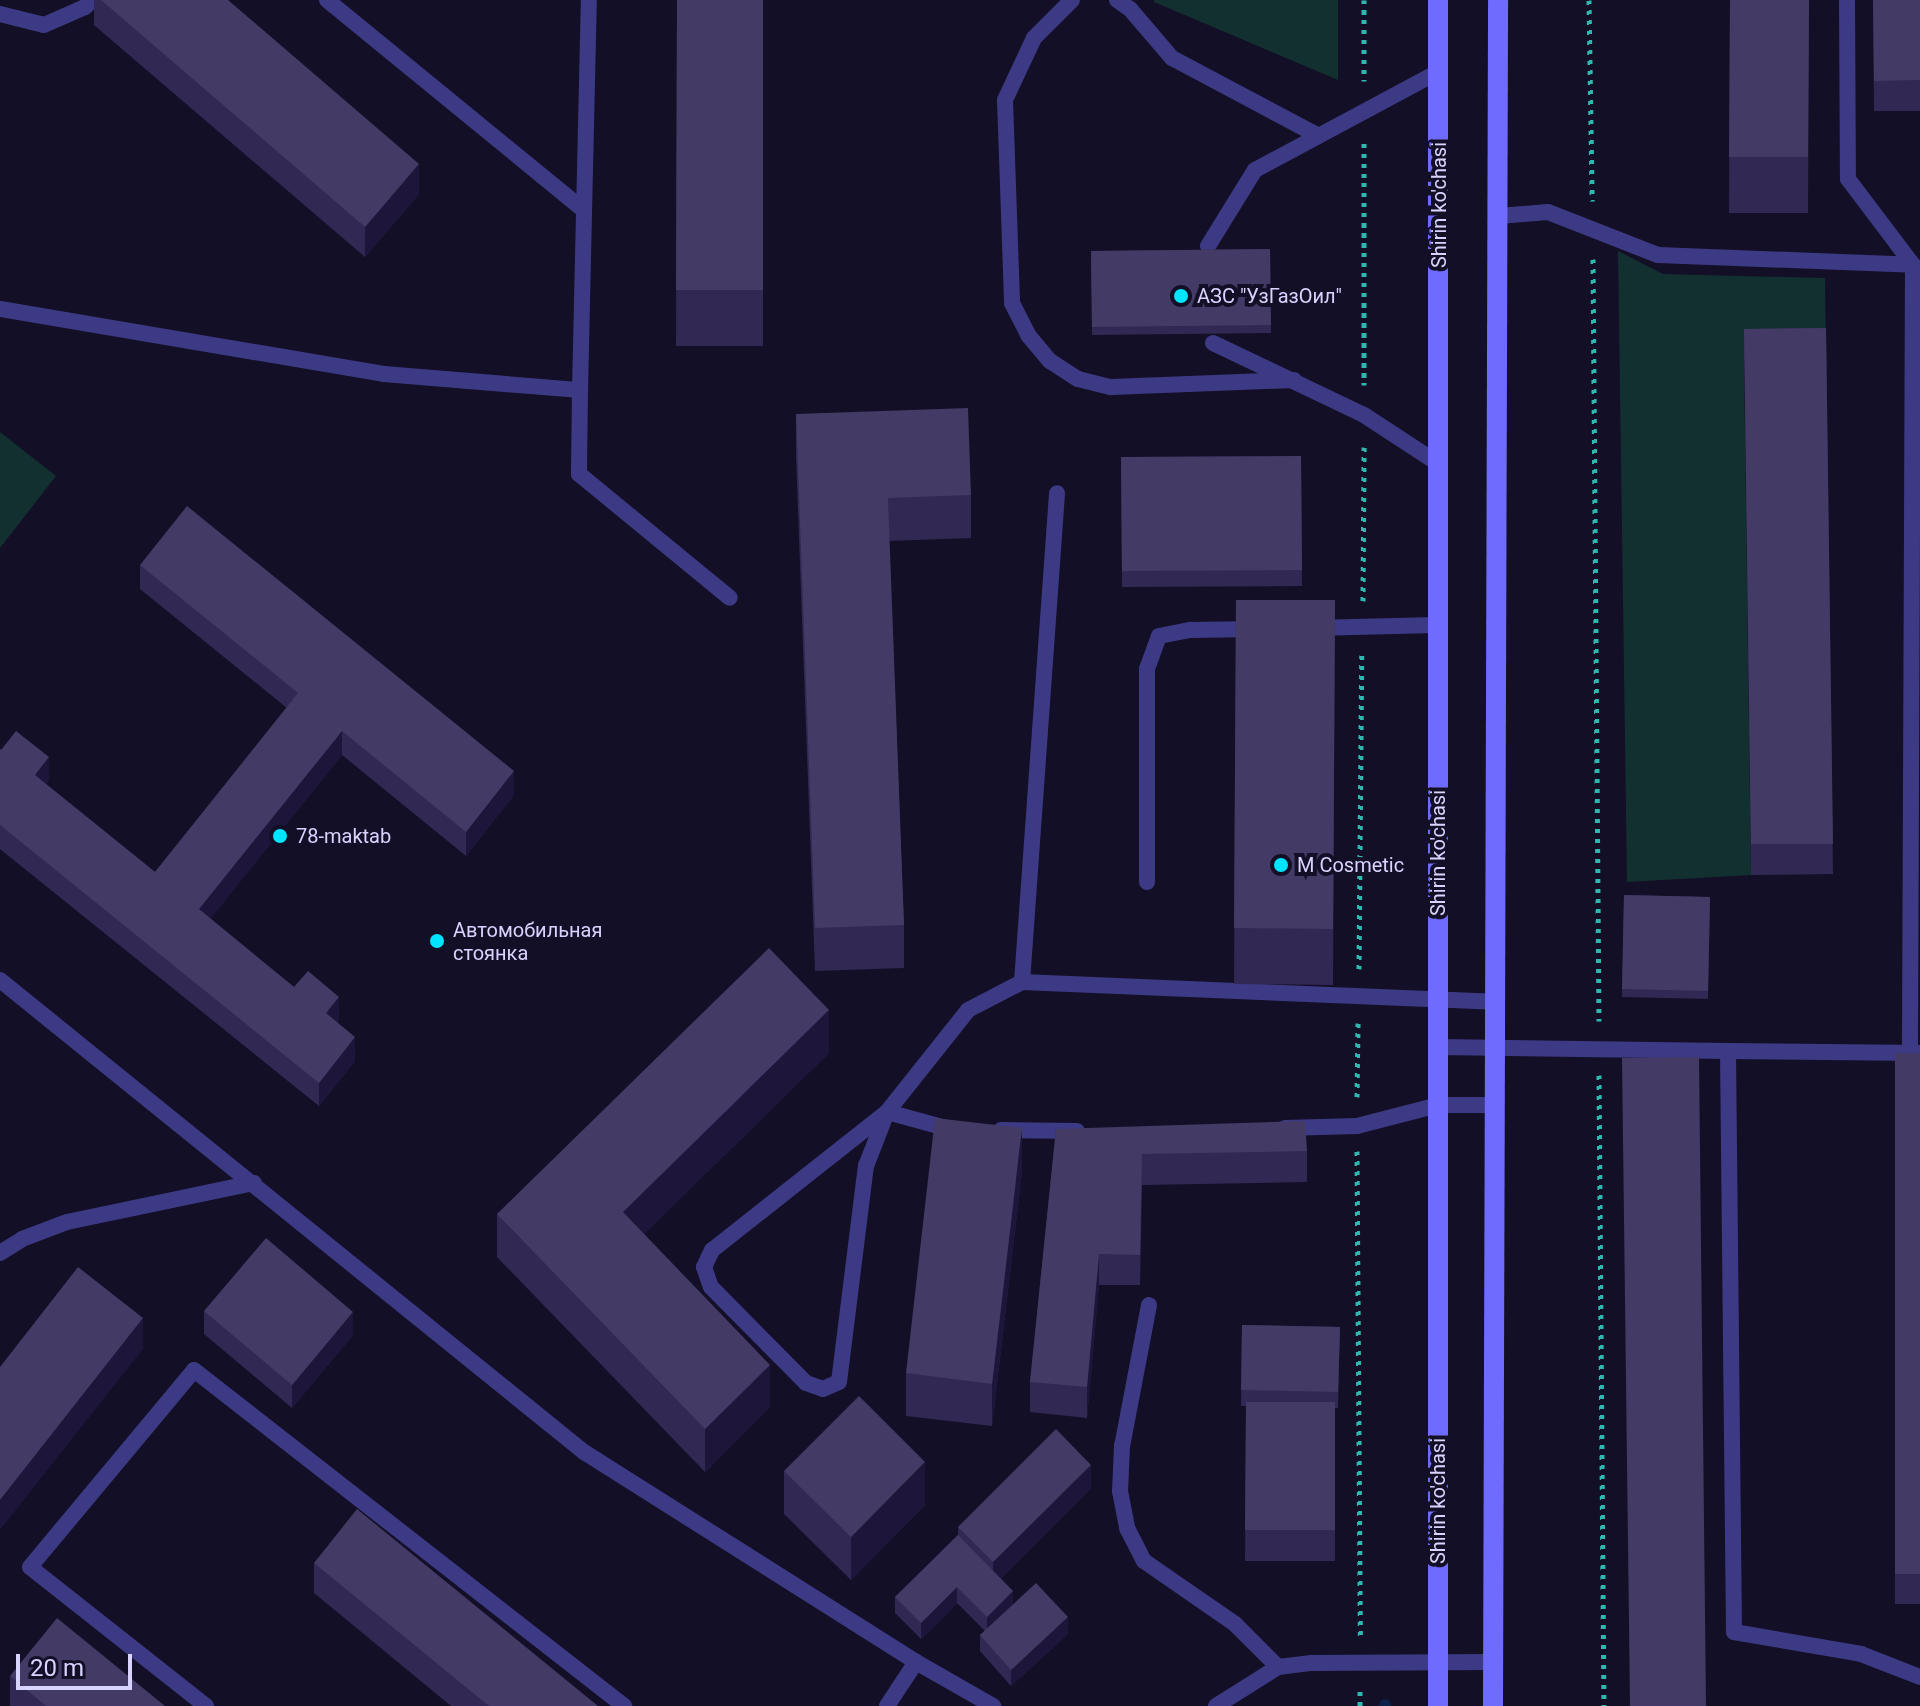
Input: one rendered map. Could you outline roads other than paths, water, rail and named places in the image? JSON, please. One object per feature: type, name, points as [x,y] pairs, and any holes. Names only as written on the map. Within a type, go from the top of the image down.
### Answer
[{"type":"main road","name":"Shirin ko'chasi","points":[[1438,0],[1438,1706]]},
{"type":"main road","points":[[1493,1706],[1498,0]]},
{"type":"lane","points":[[0,14],[44,25],[85,7],[92,0]]},
{"type":"lane","points":[[327,0],[584,210]]},
{"type":"lane","points":[[589,0],[579,474],[730,598]]},
{"type":"lane","points":[[1072,0],[1034,38],[1017,67],[1005,100],[1012,303],[1028,335],[1050,361],[1078,379],[1111,387],[1294,380]]},
{"type":"lane","points":[[1117,0],[1130,9],[1172,58],[1319,136]]},
{"type":"lane","points":[[1439,1047],[1915,1053],[1913,265],[1848,179],[1847,0]]},
{"type":"lane","points":[[1208,246],[1255,170],[1438,72]]},
{"type":"lane","points":[[1499,216],[1548,212],[1658,255],[1913,265]]},
{"type":"lane","points":[[0,309],[384,374],[580,390]]},
{"type":"lane","points":[[1213,343],[1364,415],[1439,464]]},
{"type":"lane","points":[[1022,982],[1057,493]]},
{"type":"lane","points":[[1300,628],[1436,625]]},
{"type":"lane","points":[[1147,882],[1147,669],[1159,636],[1191,630],[1269,629]]},
{"type":"lane","points":[[0,980],[584,1452],[916,1662],[993,1706]]},
{"type":"lane","points":[[887,1112],[866,1166],[839,1382],[823,1389],[806,1383],[711,1287],[704,1267],[712,1250],[887,1112],[968,1010],[1022,982],[1495,1002]]},
{"type":"lane","points":[[1728,1051],[1734,1632],[1861,1654],[1920,1677]]},
{"type":"lane","points":[[1262,1128],[1357,1126],[1438,1105],[1495,1105]]},
{"type":"lane","points":[[887,1112],[950,1130],[1090,1132]]},
{"type":"lane","points":[[0,1253],[22,1239],[67,1222],[254,1183]]},
{"type":"lane","points":[[1149,1305],[1122,1446],[1120,1491],[1127,1528],[1144,1561],[1235,1624],[1278,1667]]},
{"type":"lane","points":[[206,1706],[30,1567],[194,1370],[624,1706]]},
{"type":"lane","points":[[887,1706],[916,1662]]},
{"type":"lane","points":[[1216,1706],[1278,1667],[1360,1662],[1493,1662]]},
{"type":"place","name":"АЗС \"УзГазОил\"","points":[[1181,296]]},
{"type":"place","name":"78-maktab","points":[[280,836]]},
{"type":"place","name":"M Cosmetic","points":[[1281,865]]},
{"type":"place","name":"Автомобильная стоянка","points":[[437,941]]}]
